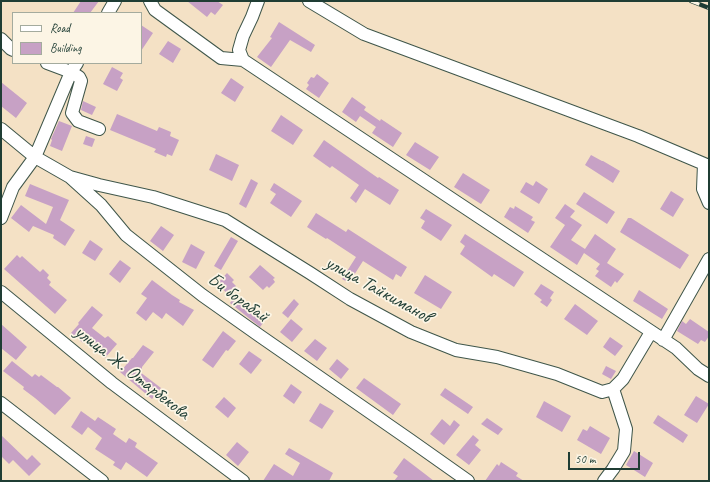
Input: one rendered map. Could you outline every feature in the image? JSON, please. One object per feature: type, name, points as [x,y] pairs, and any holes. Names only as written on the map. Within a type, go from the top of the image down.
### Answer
[{"type":"street","points":[[109,12],[115,1]]},
{"type":"street","points":[[150,1],[155,10],[221,58],[243,60],[676,348],[698,369],[709,376]]},
{"type":"street","points":[[243,60],[239,50],[243,36],[258,1]]},
{"type":"street","points":[[309,1],[364,34],[638,136],[707,165],[703,189],[709,203]]},
{"type":"street","points":[[1,39],[12,50]]},
{"type":"street","points":[[52,64],[74,68]]},
{"type":"street","points":[[74,68],[81,81],[72,113],[78,121],[99,129]]},
{"type":"street","points":[[1,218],[13,186],[34,157],[74,68]]},
{"type":"street","name":"Би борабай","points":[[1,129],[34,157],[70,177],[101,205],[126,236],[202,295],[410,440],[466,481]]},
{"type":"street","name":"улица Тайкиманов","points":[[70,177],[153,197],[225,220],[350,299],[411,332],[456,350],[497,356],[557,374],[602,392],[613,389]]},
{"type":"street","points":[[664,340],[709,259]]},
{"type":"street","name":"улица Ж. Отарбекова","points":[[1,292],[112,382],[242,481]]},
{"type":"street","points":[[604,481],[624,451],[626,429],[613,389],[623,379],[651,332]]},
{"type":"street","points":[[1,403],[102,481]]},
{"type":"building","points":[[81,1],[99,1],[91,12],[74,12]]},
{"type":"building","points":[[187,1],[217,1],[223,5],[215,15],[211,12],[207,17]]},
{"type":"building","points":[[279,22],[315,45],[311,52],[290,40],[271,67],[257,57],[272,38],[270,37]]},
{"type":"building","points":[[142,26],[153,33],[142,50]]},
{"type":"building","points":[[168,41],[181,49],[173,63],[159,54]]},
{"type":"building","points":[[112,67],[123,73],[120,78],[123,80],[117,91],[103,84]]},
{"type":"building","points":[[317,74],[329,83],[319,98],[306,89],[309,85],[307,83],[311,77],[314,78]]},
{"type":"building","points":[[231,78],[244,87],[235,102],[221,93]]},
{"type":"building","points":[[1,82],[27,103],[16,118],[1,106]]},
{"type":"building","points":[[352,97],[366,107],[364,110],[402,133],[393,147],[372,133],[376,127],[360,116],[356,122],[342,112]]},
{"type":"building","points":[[83,101],[96,107],[92,115],[81,110]]},
{"type":"building","points":[[117,114],[157,131],[159,127],[171,132],[170,136],[179,140],[172,156],[167,154],[166,157],[154,152],[156,149],[110,130]]},
{"type":"building","points":[[281,115],[303,130],[293,145],[271,131]]},
{"type":"building","points":[[59,121],[72,126],[62,151],[50,146],[51,139]]},
{"type":"building","points":[[86,136],[95,139],[92,147],[83,144]]},
{"type":"building","points":[[324,140],[378,178],[379,177],[399,190],[390,205],[365,189],[356,203],[350,198],[359,185],[332,166],[330,168],[313,156]]},
{"type":"building","points":[[415,142],[439,157],[430,170],[406,155]]},
{"type":"building","points":[[216,154],[239,165],[232,181],[209,170]]},
{"type":"building","points":[[591,155],[620,171],[613,183],[585,165]]},
{"type":"building","points":[[463,173],[490,190],[481,204],[454,187]]},
{"type":"building","points":[[251,179],[258,183],[246,208],[239,204]]},
{"type":"building","points":[[536,181],[548,189],[539,204],[520,192],[526,182],[533,186]]},
{"type":"building","points":[[274,183],[302,201],[291,217],[270,203],[276,194],[270,190]]},
{"type":"building","points":[[30,184],[69,200],[60,220],[75,230],[65,246],[53,238],[54,235],[33,226],[29,232],[11,218],[21,205],[46,224],[53,207],[25,196]]},
{"type":"building","points":[[671,191],[684,199],[673,217],[660,209]]},
{"type":"building","points":[[584,192],[615,212],[607,224],[576,204]]},
{"type":"building","points":[[565,204],[575,211],[570,217],[582,225],[571,240],[585,249],[595,234],[616,249],[607,263],[624,274],[617,283],[615,281],[611,287],[595,276],[599,271],[596,269],[600,264],[584,253],[577,265],[550,247],[565,225],[555,218]]},
{"type":"building","points":[[515,206],[533,217],[531,220],[535,222],[528,233],[504,217],[510,207],[514,209]]},
{"type":"building","points":[[426,209],[452,225],[441,241],[421,228],[425,221],[420,218]]},
{"type":"building","points":[[316,213],[346,232],[348,229],[407,267],[401,277],[396,274],[393,280],[363,261],[349,283],[342,279],[356,257],[307,227]]},
{"type":"building","points":[[628,218],[631,218],[689,255],[680,269],[620,232]]},
{"type":"building","points":[[161,226],[174,235],[163,251],[150,241]]},
{"type":"building","points":[[465,234],[524,272],[514,287],[494,274],[492,277],[460,254],[465,246],[460,242]]},
{"type":"building","points":[[231,237],[238,241],[221,270],[214,266]]},
{"type":"building","points":[[90,240],[103,249],[95,261],[82,253]]},
{"type":"building","points":[[191,244],[205,252],[196,269],[182,262]]},
{"type":"building","points":[[17,255],[20,258],[22,256],[40,272],[43,269],[49,275],[47,278],[51,282],[49,285],[67,300],[55,314],[4,269]]},
{"type":"building","points":[[120,260],[131,268],[120,283],[109,274]]},
{"type":"building","points":[[260,265],[275,278],[273,279],[275,282],[269,288],[267,286],[263,290],[249,277]]},
{"type":"building","points":[[227,273],[234,280],[232,282],[236,286],[228,294],[217,284]]},
{"type":"building","points":[[425,275],[452,292],[441,309],[414,293]]},
{"type":"building","points":[[152,280],[180,300],[179,302],[194,310],[183,326],[166,313],[162,319],[153,312],[146,321],[136,313],[147,298],[141,294]]},
{"type":"building","points":[[541,284],[554,292],[550,298],[552,300],[547,307],[540,302],[542,300],[534,294]]},
{"type":"building","points":[[639,290],[668,309],[662,319],[633,301]]},
{"type":"building","points":[[235,296],[266,319],[260,327],[230,303]]},
{"type":"building","points":[[294,299],[299,304],[288,318],[282,313]]},
{"type":"building","points":[[575,304],[598,321],[587,335],[564,319]]},
{"type":"building","points":[[92,306],[103,315],[92,328],[105,338],[108,336],[117,344],[105,358],[85,341],[83,343],[71,333]]},
{"type":"building","points":[[291,319],[303,329],[292,342],[280,332]]},
{"type":"building","points":[[690,319],[709,332],[709,336],[705,342],[701,340],[698,344],[677,331],[682,321],[686,324]]},
{"type":"building","points":[[1,324],[27,347],[16,360],[1,348]]},
{"type":"building","points":[[223,331],[236,341],[228,351],[226,350],[213,368],[202,360]]},
{"type":"building","points":[[610,337],[623,346],[615,356],[603,347]]},
{"type":"building","points":[[315,339],[327,348],[317,361],[304,351]]},
{"type":"building","points":[[143,345],[154,352],[142,367],[140,372],[161,388],[152,399],[120,372]]},
{"type":"building","points":[[249,351],[262,360],[251,374],[239,364]]},
{"type":"building","points":[[337,359],[349,369],[341,379],[329,369]]},
{"type":"building","points":[[12,361],[32,377],[35,374],[39,377],[41,375],[71,398],[55,415],[23,389],[24,387],[3,371]]},
{"type":"building","points":[[606,366],[616,371],[611,379],[602,374]]},
{"type":"building","points":[[364,378],[401,404],[393,415],[356,388]]},
{"type":"building","points":[[291,384],[302,392],[294,404],[283,396]]},
{"type":"building","points":[[445,388],[473,407],[468,414],[440,395]]},
{"type":"building","points":[[696,396],[709,404],[697,423],[684,415]]},
{"type":"building","points":[[224,397],[236,408],[228,418],[215,407]]},
{"type":"building","points":[[544,401],[571,416],[562,432],[536,417]]},
{"type":"building","points":[[320,403],[334,411],[322,429],[309,421]]},
{"type":"building","points":[[81,411],[95,421],[98,417],[116,429],[113,434],[126,443],[129,438],[137,443],[135,447],[158,463],[147,477],[126,462],[121,470],[113,465],[115,462],[95,449],[102,438],[88,427],[82,435],[71,427]]},
{"type":"building","points":[[658,415],[688,435],[683,443],[653,423]]},
{"type":"building","points":[[487,418],[503,429],[498,435],[481,424]]},
{"type":"building","points":[[442,419],[450,426],[454,420],[460,425],[444,445],[430,434]]},
{"type":"building","points":[[590,426],[610,438],[601,454],[577,440],[583,429],[587,431]]},
{"type":"building","points":[[1,435],[27,460],[32,455],[41,464],[29,476],[13,460],[9,464],[1,456]]},
{"type":"building","points":[[473,435],[479,440],[475,445],[481,450],[469,465],[456,455]]},
{"type":"building","points":[[237,442],[249,452],[238,466],[226,455]]},
{"type":"building","points":[[289,448],[333,473],[329,481],[263,481],[274,464],[293,476],[300,463],[285,454]]},
{"type":"building","points":[[634,451],[653,463],[645,477],[626,465]]},
{"type":"building","points":[[404,458],[434,481],[394,481],[398,476],[393,473]]},
{"type":"building","points":[[501,462],[518,473],[516,476],[524,481],[485,481],[497,464],[499,466]]},
{"type":"railway","points":[[691,1],[709,8]]}]
